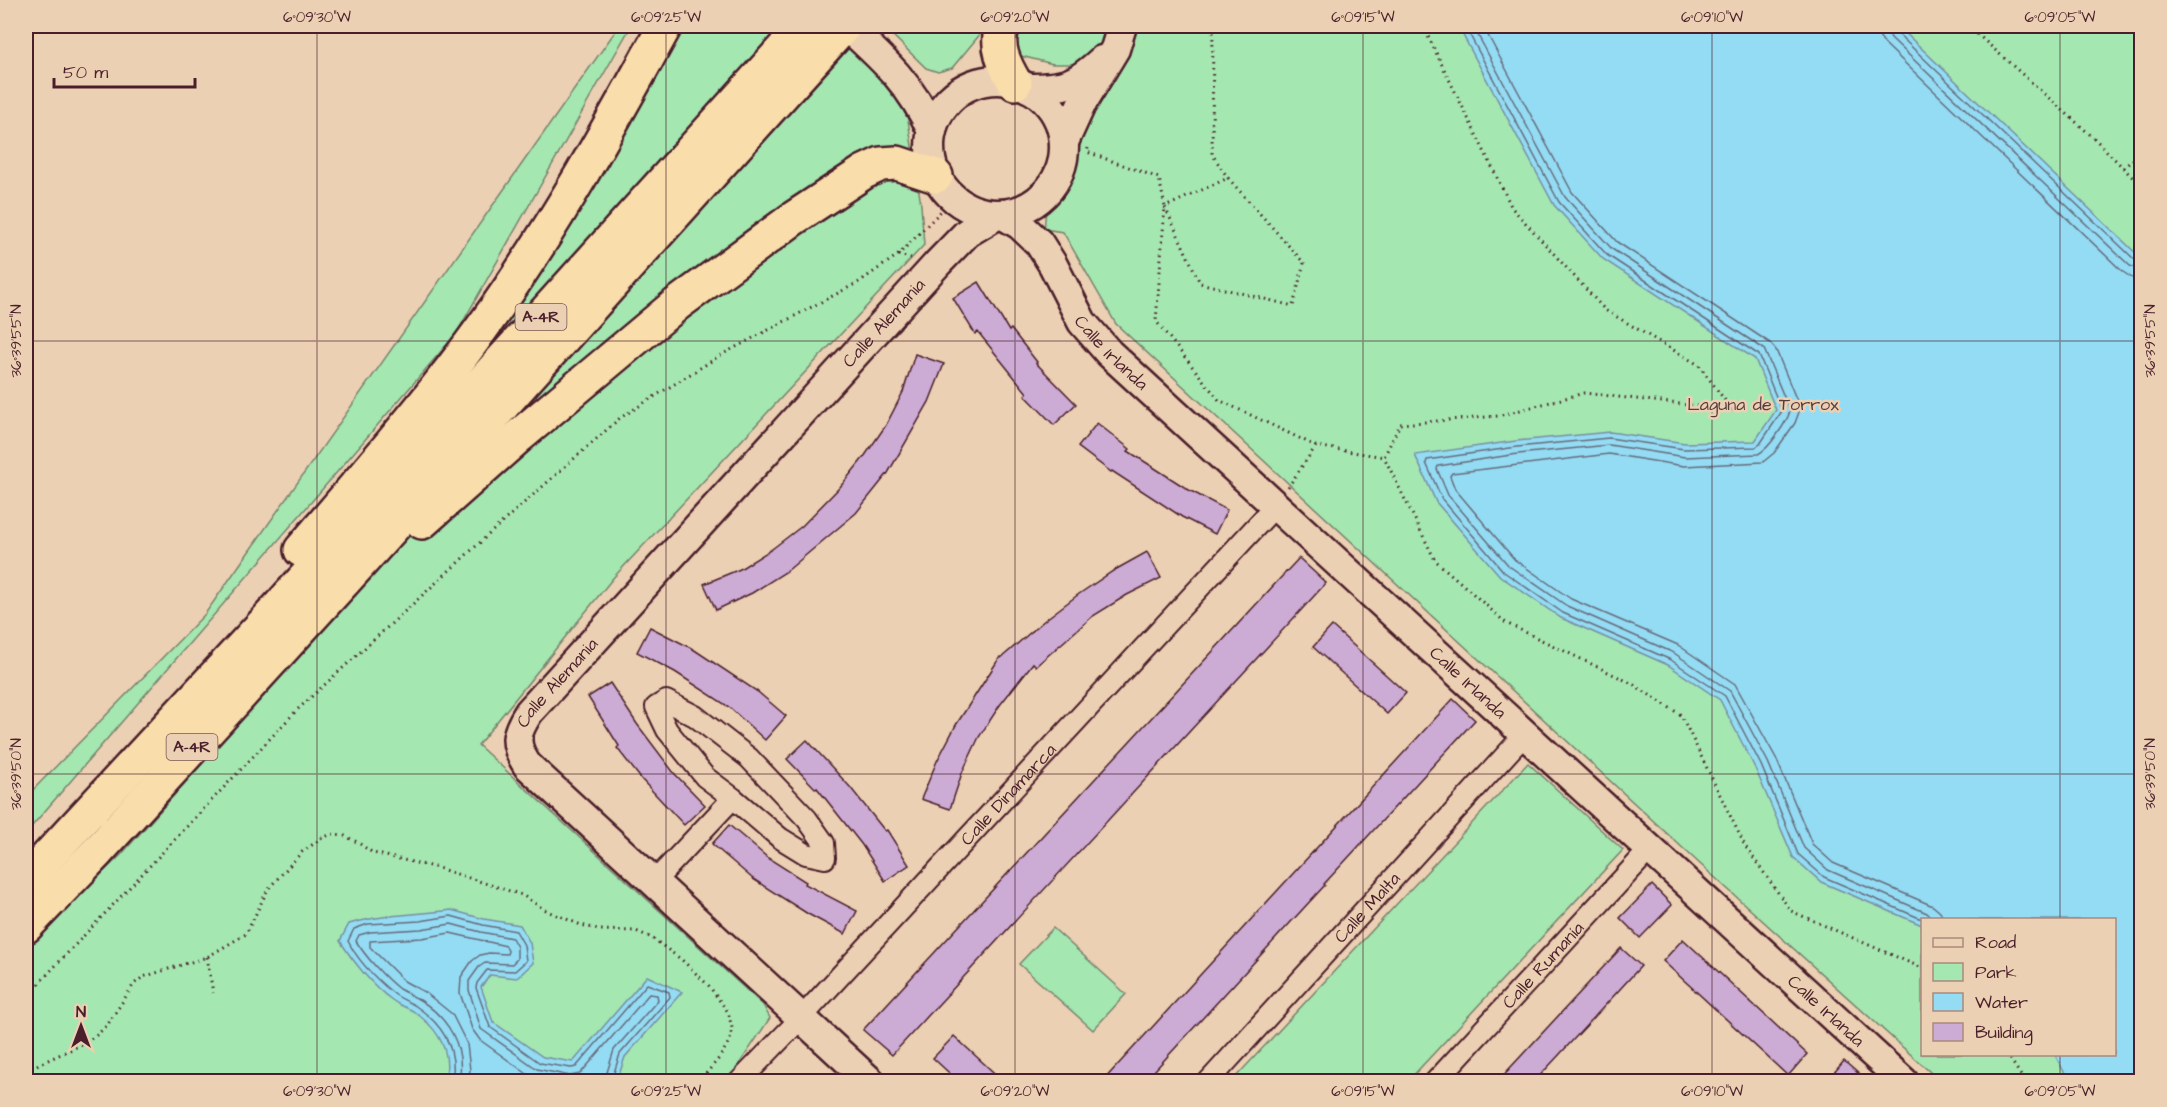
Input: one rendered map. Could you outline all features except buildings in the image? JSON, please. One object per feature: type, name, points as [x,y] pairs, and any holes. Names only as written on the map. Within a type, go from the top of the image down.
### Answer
[{"type":"highway","points":[[156,742],[173,701],[429,399],[488,320],[572,191],[665,26]]},
{"type":"highway","name":"A-4R","points":[[26,880],[156,742],[804,26]]},
{"type":"highway","name":"A-4R","points":[[26,927],[357,567],[846,26]]},
{"type":"highway","points":[[1003,26],[1000,33],[1001,51],[1007,69],[1022,85]]},
{"type":"highway","points":[[357,567],[399,542],[519,436],[668,311],[794,218],[864,172],[881,164],[897,163],[943,191]]},
{"type":"street","points":[[846,26],[888,63],[921,84],[941,91],[960,91]]},
{"type":"street","points":[[1119,37],[1081,105],[1077,142],[1047,193],[1034,204],[1000,216],[963,205],[943,191],[930,154],[932,131],[947,102],[960,91],[977,83],[996,80],[1022,85],[1065,85],[1079,80],[1119,37]]},
{"type":"street","points":[[888,63],[914,95],[932,131]]},
{"type":"street","points":[[1022,85],[1043,98],[1054,112],[1062,128],[1077,142]]},
{"type":"street","name":"Calle Alemania","points":[[938,263],[945,244],[947,229],[943,191]]},
{"type":"street","name":"Calle Irlanda","points":[[1047,193],[1045,213],[1047,240],[1053,265]]},
{"type":"street","name":"Calle Alemania","points":[[871,1082],[527,765],[518,750],[517,730],[529,712],[938,263],[967,233],[1000,216]]},
{"type":"street","name":"Calle Irlanda","points":[[1000,216],[1020,225],[1039,243],[1082,322],[1109,353],[1650,849],[1898,1080]]},
{"type":"street","name":"Calle Dinamarca","points":[[739,1082],[802,1017],[1276,505]]},
{"type":"street","points":[[666,701],[695,716],[749,758],[807,819],[824,843],[825,858],[806,854],[780,838],[733,798],[705,777],[667,730],[656,707],[666,701]]},
{"type":"street","name":"Calle Malta","points":[[1208,1082],[1525,734]]},
{"type":"street","points":[[654,882],[733,798]]},
{"type":"street","name":"Calle Rumanía","points":[[1435,1082],[1650,849]]},
{"type":"path","points":[[1165,207],[1200,282],[1293,306],[1304,263],[1228,178],[1212,154],[1213,26]]},
{"type":"path","points":[[1384,457],[1400,424],[1498,416],[1584,393],[1732,410],[1699,365],[1605,310],[1512,208],[1423,26]]},
{"type":"path","points":[[1968,26],[2095,139],[2142,187]]},
{"type":"path","points":[[1077,142],[1087,152],[1160,178],[1165,207],[1156,321],[1220,400],[1316,446],[1384,457]]},
{"type":"path","points":[[2123,168],[2142,152]]},
{"type":"path","points":[[1165,207],[1228,178]]},
{"type":"path","points":[[26,997],[297,710],[498,525],[620,418],[721,355],[859,282],[898,255],[943,191]]},
{"type":"path","points":[[1276,505],[1316,446]]},
{"type":"path","points":[[1384,457],[1435,560],[1506,623],[1631,682],[1681,715],[1745,846],[1791,911],[1921,967]]},
{"type":"path","points":[[26,1070],[83,1044],[98,1034],[108,1024],[134,984],[143,977],[207,957],[246,934],[268,889],[302,852],[332,834],[357,842],[373,853],[438,868],[522,895],[547,910],[581,925],[601,930],[636,931],[652,938],[682,960],[710,986],[728,1012],[732,1028],[730,1040],[720,1057],[699,1082]]},
{"type":"path","points":[[207,957],[213,993]]},
{"type":"path","points":[[2008,1056],[2025,1082]]},
{"type":"green space","points":[[619,26],[631,26],[456,334],[26,833],[26,797],[205,614]]},
{"type":"green space","points":[[675,26],[783,26],[479,366],[443,400]]},
{"type":"green space","points":[[883,26],[987,26],[952,68],[938,72],[926,68]]},
{"type":"green space","name":"Laguna de Torrox","points":[[1016,26],[2141,26],[2141,1081],[1940,1081],[1700,864],[1116,324],[1063,232],[1044,229],[1047,201],[1072,134],[1082,64],[1053,64],[1021,56],[1011,35]]},
{"type":"green space","points":[[850,47],[906,107],[921,205],[924,245],[613,578],[478,745],[763,1005],[770,1018],[728,1081],[26,1082],[26,945],[120,856],[305,648]]},
{"type":"green space","points":[[1528,763],[1623,850],[1408,1081],[1232,1081]]},
{"type":"green space","points":[[1053,928],[1126,994],[1093,1030],[1019,964]]},
{"type":"water","name":"Laguna de Torrox","points":[[1458,26],[1898,26],[2141,258],[2141,1081],[2069,1081],[2056,1056],[2116,1056],[2116,918],[1921,918],[1921,925],[1821,882],[1793,857],[1755,768],[1720,700],[1668,665],[1561,618],[1500,576],[1436,502],[1415,455],[1516,441],[1610,432],[1685,443],[1755,441],[1776,410],[1755,359],[1603,259],[1554,205]]},
{"type":"water","points":[[451,910],[520,925],[530,943],[533,963],[517,978],[490,975],[481,987],[493,1022],[543,1057],[573,1062],[647,976],[682,992],[625,1057],[617,1081],[445,1081],[447,1070],[445,1050],[430,1025],[413,1011],[394,1002],[370,981],[340,941],[349,924],[387,916]]}]
